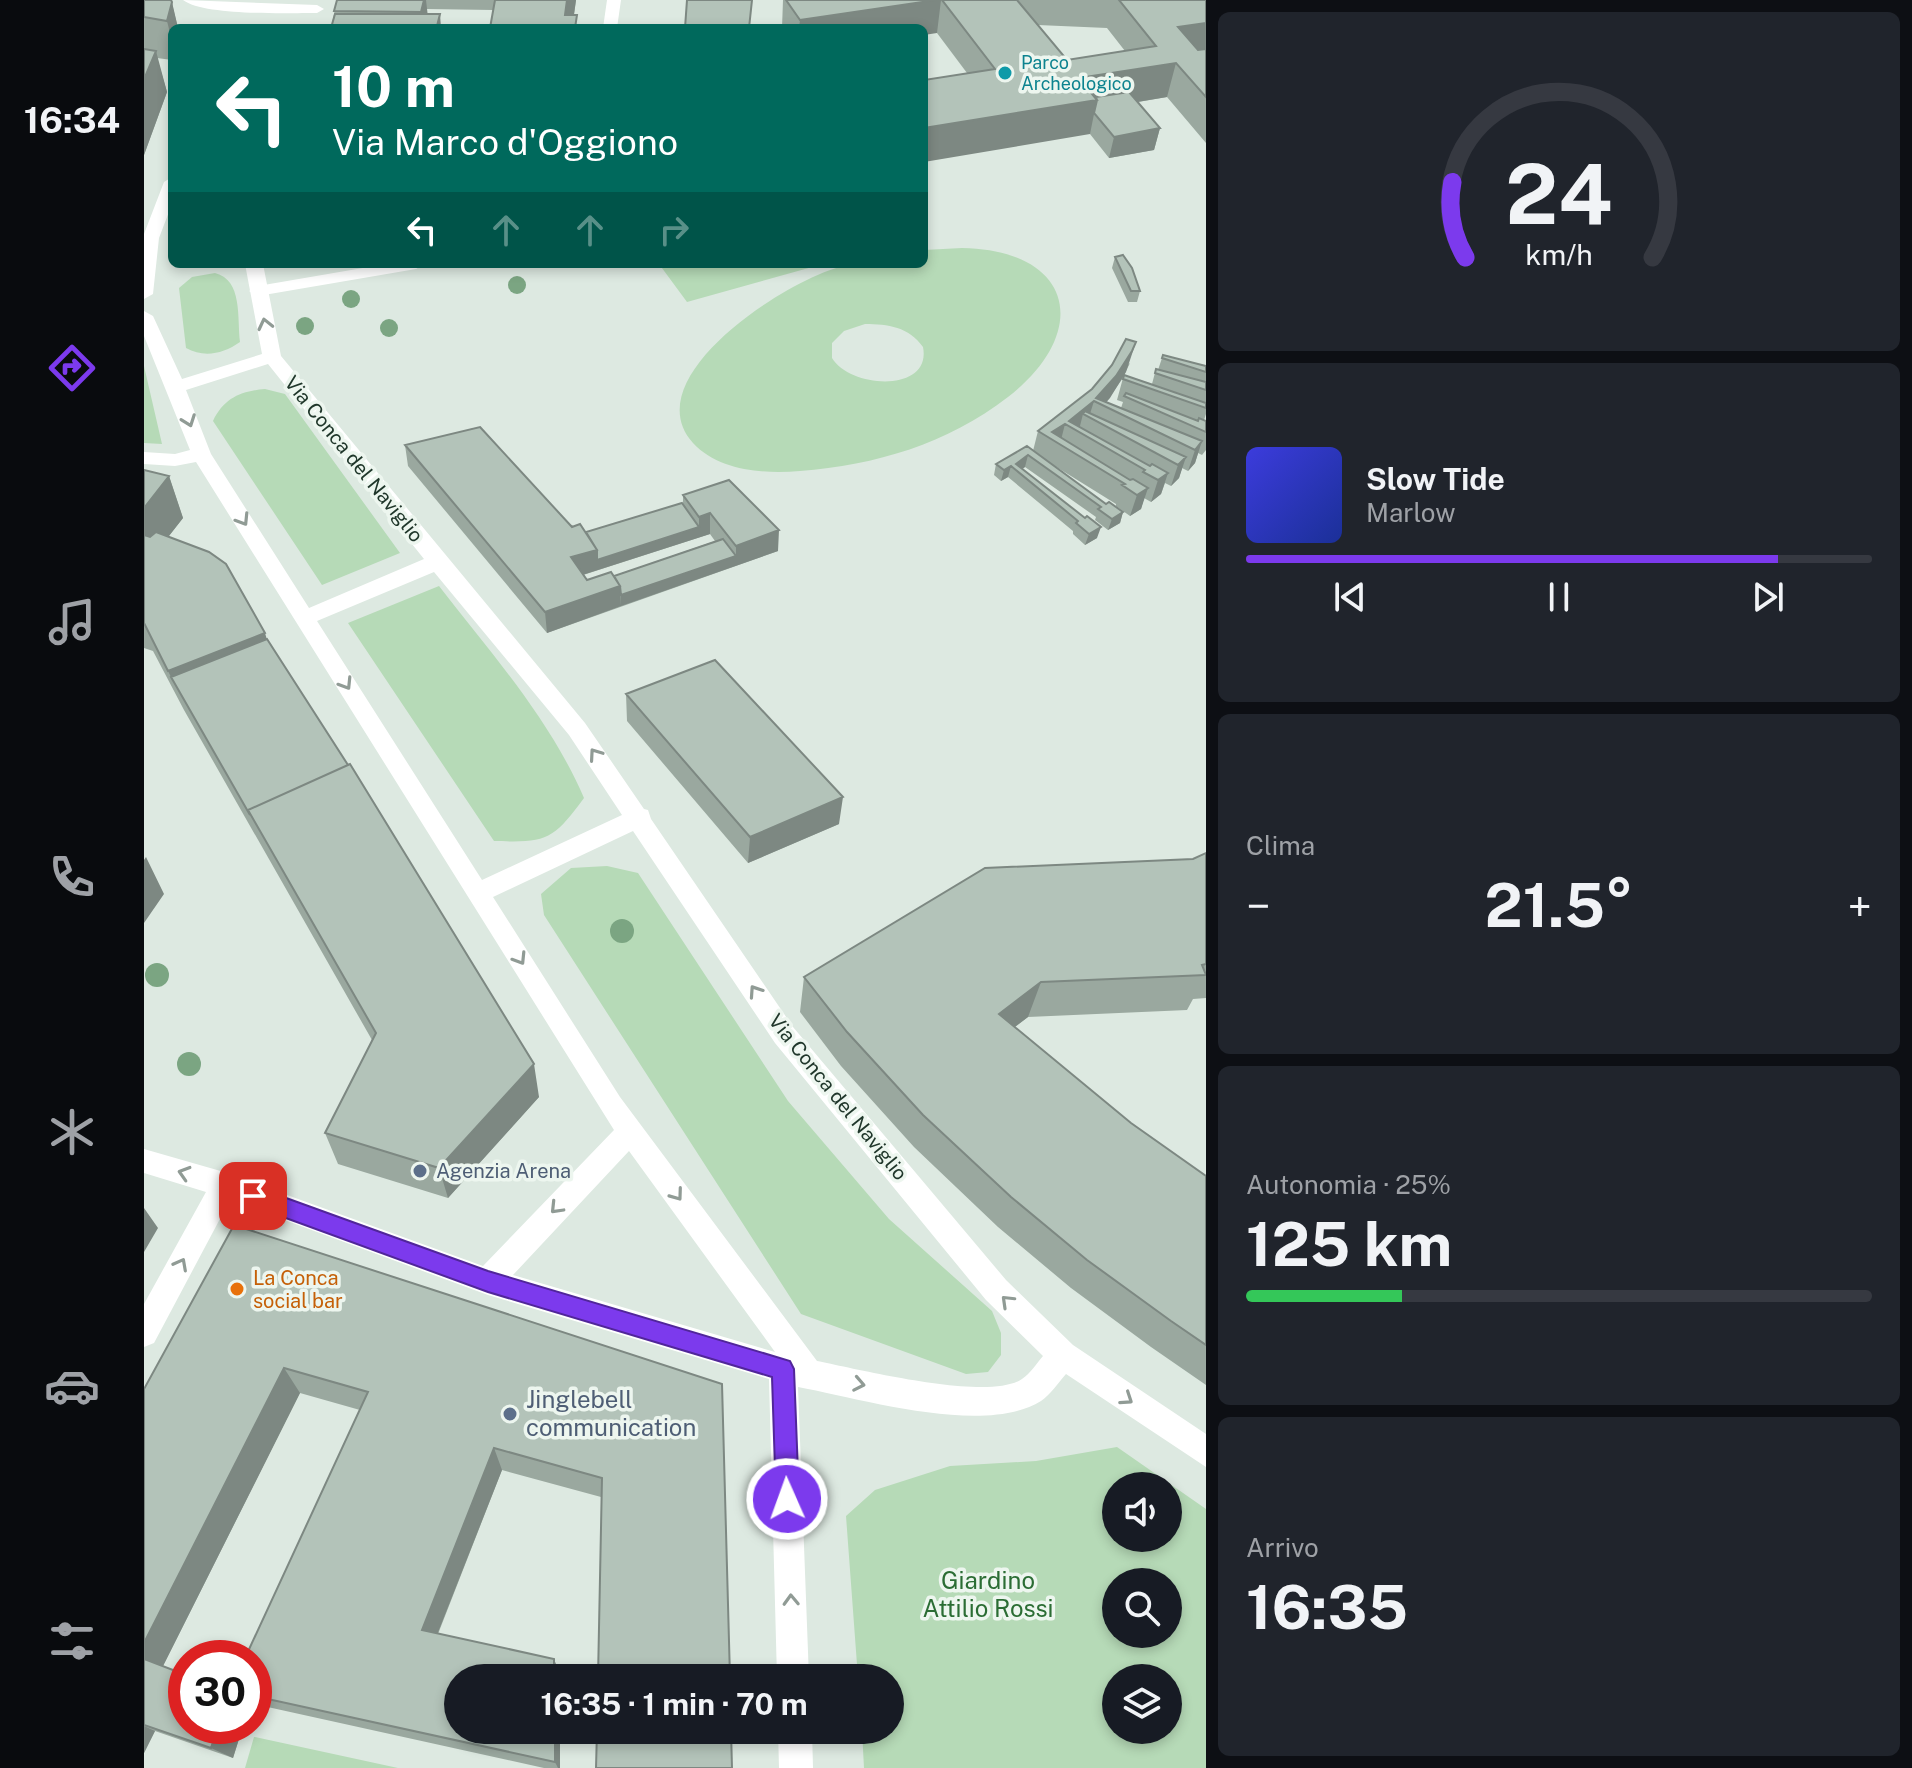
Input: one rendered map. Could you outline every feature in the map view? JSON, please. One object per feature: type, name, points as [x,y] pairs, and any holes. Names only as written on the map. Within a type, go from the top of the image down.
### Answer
[{"type":"street","points":[[190,0],[229,8],[319,4],[313,24]]},
{"type":"street","points":[[611,24],[614,0]]},
{"type":"street","points":[[144,294],[148,238],[168,191]]},
{"type":"street","points":[[148,238],[168,241]]},
{"type":"street","name":"Via Conca del Naviglio","points":[[255,268],[272,357],[577,729],[640,817],[784,1035],[996,1290],[1063,1355],[1206,1452]]},
{"type":"street","points":[[258,291],[393,268]]},
{"type":"street","points":[[144,316],[176,387],[201,454],[630,1132],[796,1372],[793,1664]]},
{"type":"street","name":"Via Conca del Naviglio","points":[[176,387],[272,357]]},
{"type":"street","points":[[144,458],[175,460],[201,454]]},
{"type":"street","name":"Via Conca del Naviglio","points":[[304,618],[437,562]]},
{"type":"street","points":[[479,893],[640,817]]},
{"type":"street","points":[[488,1281],[630,1132]]},
{"type":"street","points":[[144,1161],[224,1185],[488,1281],[796,1372],[946,1400],[1006,1400],[1032,1390],[1063,1355]]},
{"type":"street","points":[[144,1333],[224,1185]]},
{"type":"street","points":[[795,1744],[796,1768]]},
{"type":"green space","points":[[962,248],[1000,252],[1028,263],[1048,279],[1058,299],[1060,322],[1052,347],[1035,372],[985,413],[935,439],[883,457],[828,468],[757,471],[716,460],[693,443],[680,416],[684,388],[702,359],[729,331],[761,306],[838,268],[928,268],[928,250]],"holes":[[[865,324],[905,331],[923,347],[922,362],[915,372],[903,379],[872,380],[856,376],[832,358],[832,343],[844,331]]]},
{"type":"green space","points":[[662,268],[809,268],[687,302]]},
{"type":"green space","points":[[215,273],[230,283],[234,292],[240,342],[220,352],[200,353],[186,348],[179,288],[192,277]]},
{"type":"green space","points":[[144,366],[162,444],[144,443]]},
{"type":"green space","points":[[265,389],[285,394],[400,553],[322,585],[213,421],[222,407],[234,397]]},
{"type":"green space","points":[[439,586],[537,714],[584,798],[564,823],[547,836],[526,841],[494,841],[348,623]]},
{"type":"green space","points":[[607,866],[638,873],[788,1101],[889,1219],[992,1311],[1001,1333],[1001,1355],[988,1372],[966,1374],[801,1314],[544,915],[541,894],[571,868]]},
{"type":"green space","name":"Giardino Attilio Rossi","points":[[1117,1447],[1153,1472],[1102,1472],[1102,1552],[1182,1552],[1182,1492],[1206,1509],[1206,1768],[864,1768],[863,1744],[904,1744],[904,1664],[857,1664],[846,1516],[875,1490],[950,1466],[1036,1461]]},
{"type":"green space","points":[[272,1741],[398,1768],[245,1768],[252,1744],[272,1744]]},
{"type":"building","points":[[144,0],[171,0],[167,21],[144,17]]},
{"type":"building","points":[[337,0],[424,0],[421,12],[334,11]]},
{"type":"building","points":[[495,0],[567,0],[565,15],[577,15],[576,24],[491,24]]},
{"type":"building","points":[[687,0],[752,0],[749,24],[685,24]]},
{"type":"building","points":[[786,0],[936,0],[800,20]]},
{"type":"building","points":[[942,0],[1017,0],[1067,60],[1156,46],[1119,0],[1206,0],[1206,23],[1178,27],[1198,50],[1206,49],[1206,97],[1176,63],[1079,78],[1097,100],[928,127],[928,79],[995,69]]},
{"type":"building","points":[[335,14],[440,14],[438,24],[332,24]]},
{"type":"building","points":[[144,49],[156,51],[145,77],[144,74]]},
{"type":"building","points":[[1129,92],[1160,128],[1114,137],[1094,113],[1096,97]]},
{"type":"building","points":[[1123,255],[1132,268],[1140,291],[1131,291],[1115,257]]},
{"type":"building","points":[[1126,339],[1136,342],[1132,351],[1116,376],[1096,398],[1202,441],[1195,450],[1094,401],[1069,421],[1168,473],[1158,480],[1065,424],[1052,432],[1148,488],[1137,495],[1122,485],[1125,484],[1038,431],[1092,389],[1112,365]]},
{"type":"building","points":[[1163,355],[1206,366],[1206,372],[1162,358]]},
{"type":"building","points":[[1156,369],[1206,382],[1206,390],[1155,373]]},
{"type":"building","points":[[1124,375],[1206,403],[1206,408],[1123,379]]},
{"type":"building","points":[[1126,393],[1198,421],[1199,418],[1206,421],[1206,432],[1124,396]]},
{"type":"building","points":[[1085,411],[1186,457],[1178,465],[1083,414]]},
{"type":"building","points":[[480,427],[572,527],[580,524],[597,550],[571,557],[587,580],[611,572],[620,586],[545,612],[405,445]]},
{"type":"building","points":[[1027,446],[1106,504],[1109,502],[1123,512],[1112,519],[1098,509],[1101,507],[1028,455],[1016,464],[1101,527],[1089,534],[1076,523],[1078,521],[1011,466],[1004,470],[996,464]]},
{"type":"building","points":[[144,470],[169,476],[144,508]]},
{"type":"building","points":[[729,480],[779,530],[736,546],[710,513],[699,517],[683,495]]},
{"type":"building","points":[[682,503],[699,527],[597,560],[597,550],[586,532]]},
{"type":"building","points":[[156,532],[209,552],[226,564],[265,633],[168,671],[144,623],[144,535],[150,537]]},
{"type":"building","points":[[723,539],[736,556],[621,595],[614,576]]},
{"type":"building","points":[[267,639],[348,765],[248,810],[250,815],[171,677]]},
{"type":"building","points":[[715,660],[843,797],[750,837],[626,694]]},
{"type":"building","points":[[350,764],[534,1064],[439,1168],[325,1133],[376,1033],[248,810]]},
{"type":"building","points":[[1206,853],[1206,964],[1202,965],[1206,975],[1041,982],[999,1014],[1131,1123],[1206,1176],[1206,1345],[1087,1260],[1011,1197],[923,1115],[847,1032],[804,977],[985,868],[1193,859]]},
{"type":"building","points":[[234,1225],[722,1384],[730,1664],[598,1664],[602,1478],[494,1448],[422,1630],[554,1659],[554,1664],[444,1664],[444,1738],[272,1700],[272,1640],[253,1640],[368,1392],[284,1368],[144,1643],[144,1389]]},
{"type":"building","points":[[144,1659],[168,1668],[168,1733],[144,1725]]},
{"type":"building","points":[[473,1744],[555,1744],[555,1762]]},
{"type":"building","points":[[597,1744],[731,1744],[732,1768],[596,1768]]},
{"type":"place","name":"Parco Archeologico","points":[[1005,73]]},
{"type":"place","name":"Agenzia Arena","points":[[420,1171]]},
{"type":"place","name":"La Conca social bar","points":[[237,1289]]},
{"type":"place","name":"Jinglebell communication","points":[[510,1414]]},
{"type":"route","points":[[253,1196],[488,1281],[783,1369],[787,1499]]}]
